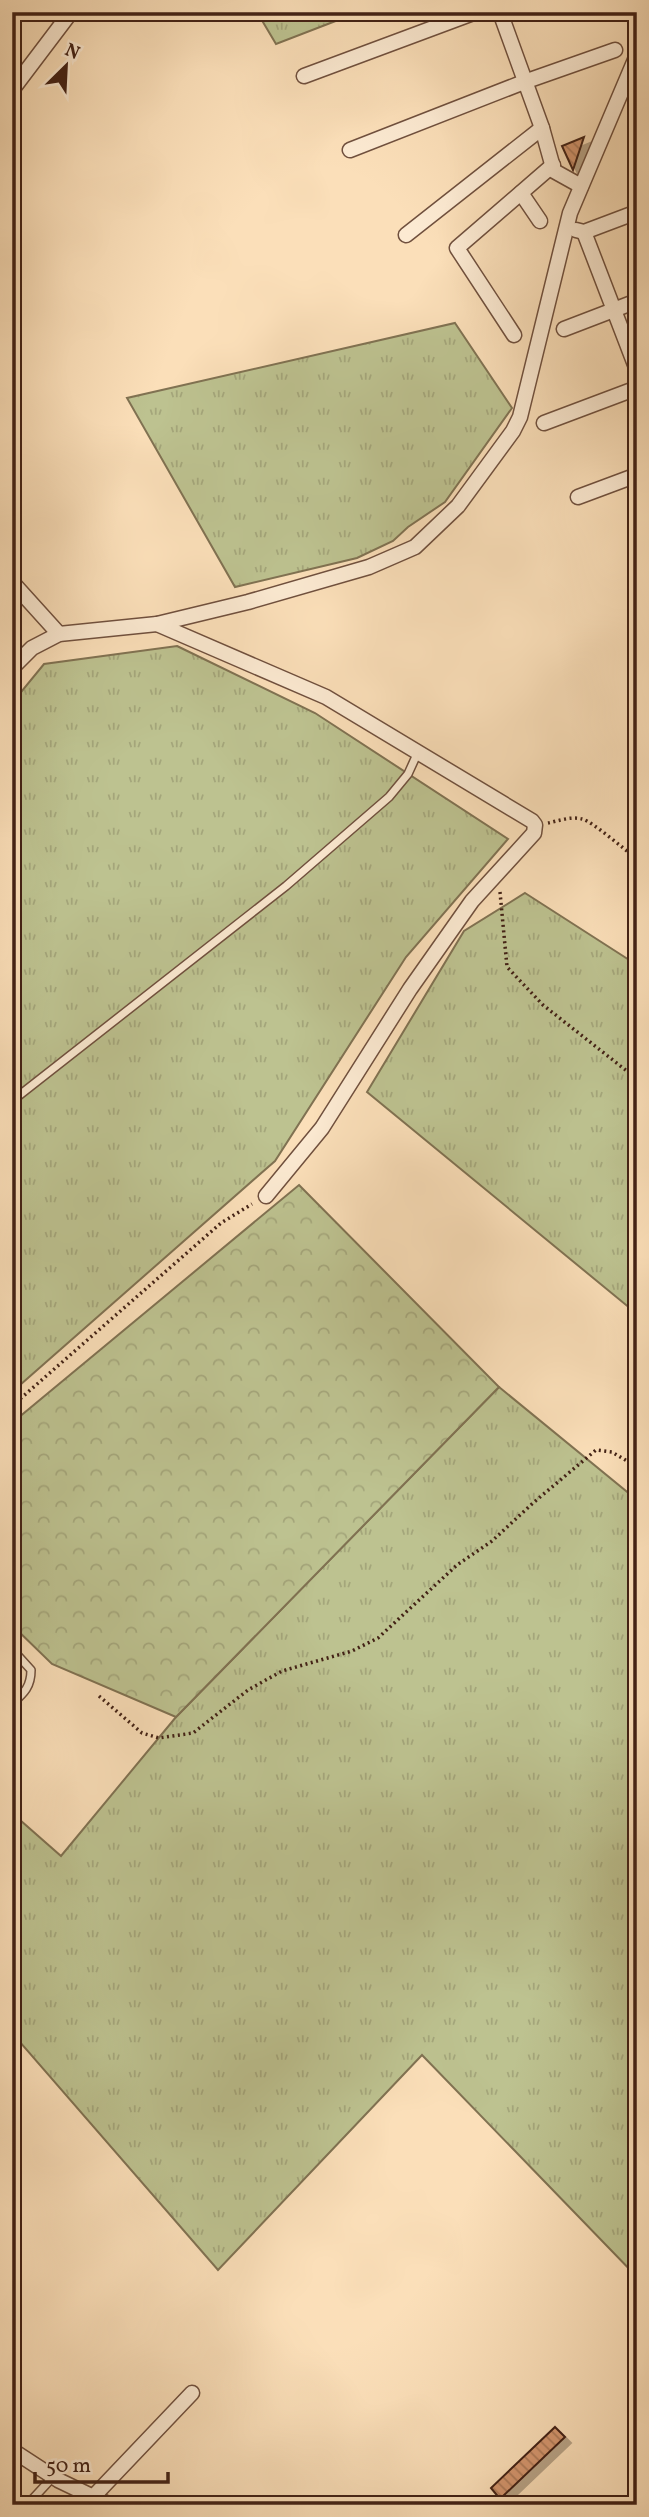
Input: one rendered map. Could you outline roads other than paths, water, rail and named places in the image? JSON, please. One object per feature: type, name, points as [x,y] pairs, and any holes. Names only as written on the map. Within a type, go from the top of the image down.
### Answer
[{"type":"street","points":[[12,90],[71,12]]},
{"type":"street","points":[[304,76],[477,12]]},
{"type":"street","points":[[500,12],[542,128],[554,171],[581,186]]},
{"type":"street","points":[[350,150],[524,82],[615,50]]},
{"type":"street","points":[[12,668],[32,648],[60,634],[157,625],[369,567],[415,547],[458,506],[513,431],[520,417],[567,227],[581,186],[637,55]]},
{"type":"street","points":[[406,235],[542,128]]},
{"type":"street","points":[[514,335],[457,248],[553,165]]},
{"type":"street","points":[[521,193],[540,221]]},
{"type":"street","points":[[567,227],[584,232],[637,212]]},
{"type":"street","points":[[584,232],[637,370]]},
{"type":"street","points":[[564,329],[637,301]]},
{"type":"street","points":[[544,423],[637,388]]},
{"type":"street","points":[[578,497],[637,475]]},
{"type":"street","points":[[12,582],[60,634]]},
{"type":"street","points":[[157,625],[326,697],[535,825],[534,833],[472,901],[410,989],[322,1128],[266,1196]]},
{"type":"street","points":[[93,2497],[191,2393]]},
{"type":"street","points":[[12,2450],[54,2477],[110,2505]]},
{"type":"lane","points":[[12,1101],[286,886],[390,797],[408,774],[418,752]]},
{"type":"lane","points":[[12,1649],[31,1670],[31,1683],[25,1693],[12,1704]]},
{"type":"lane","points":[[27,2505],[54,2477]]}]
